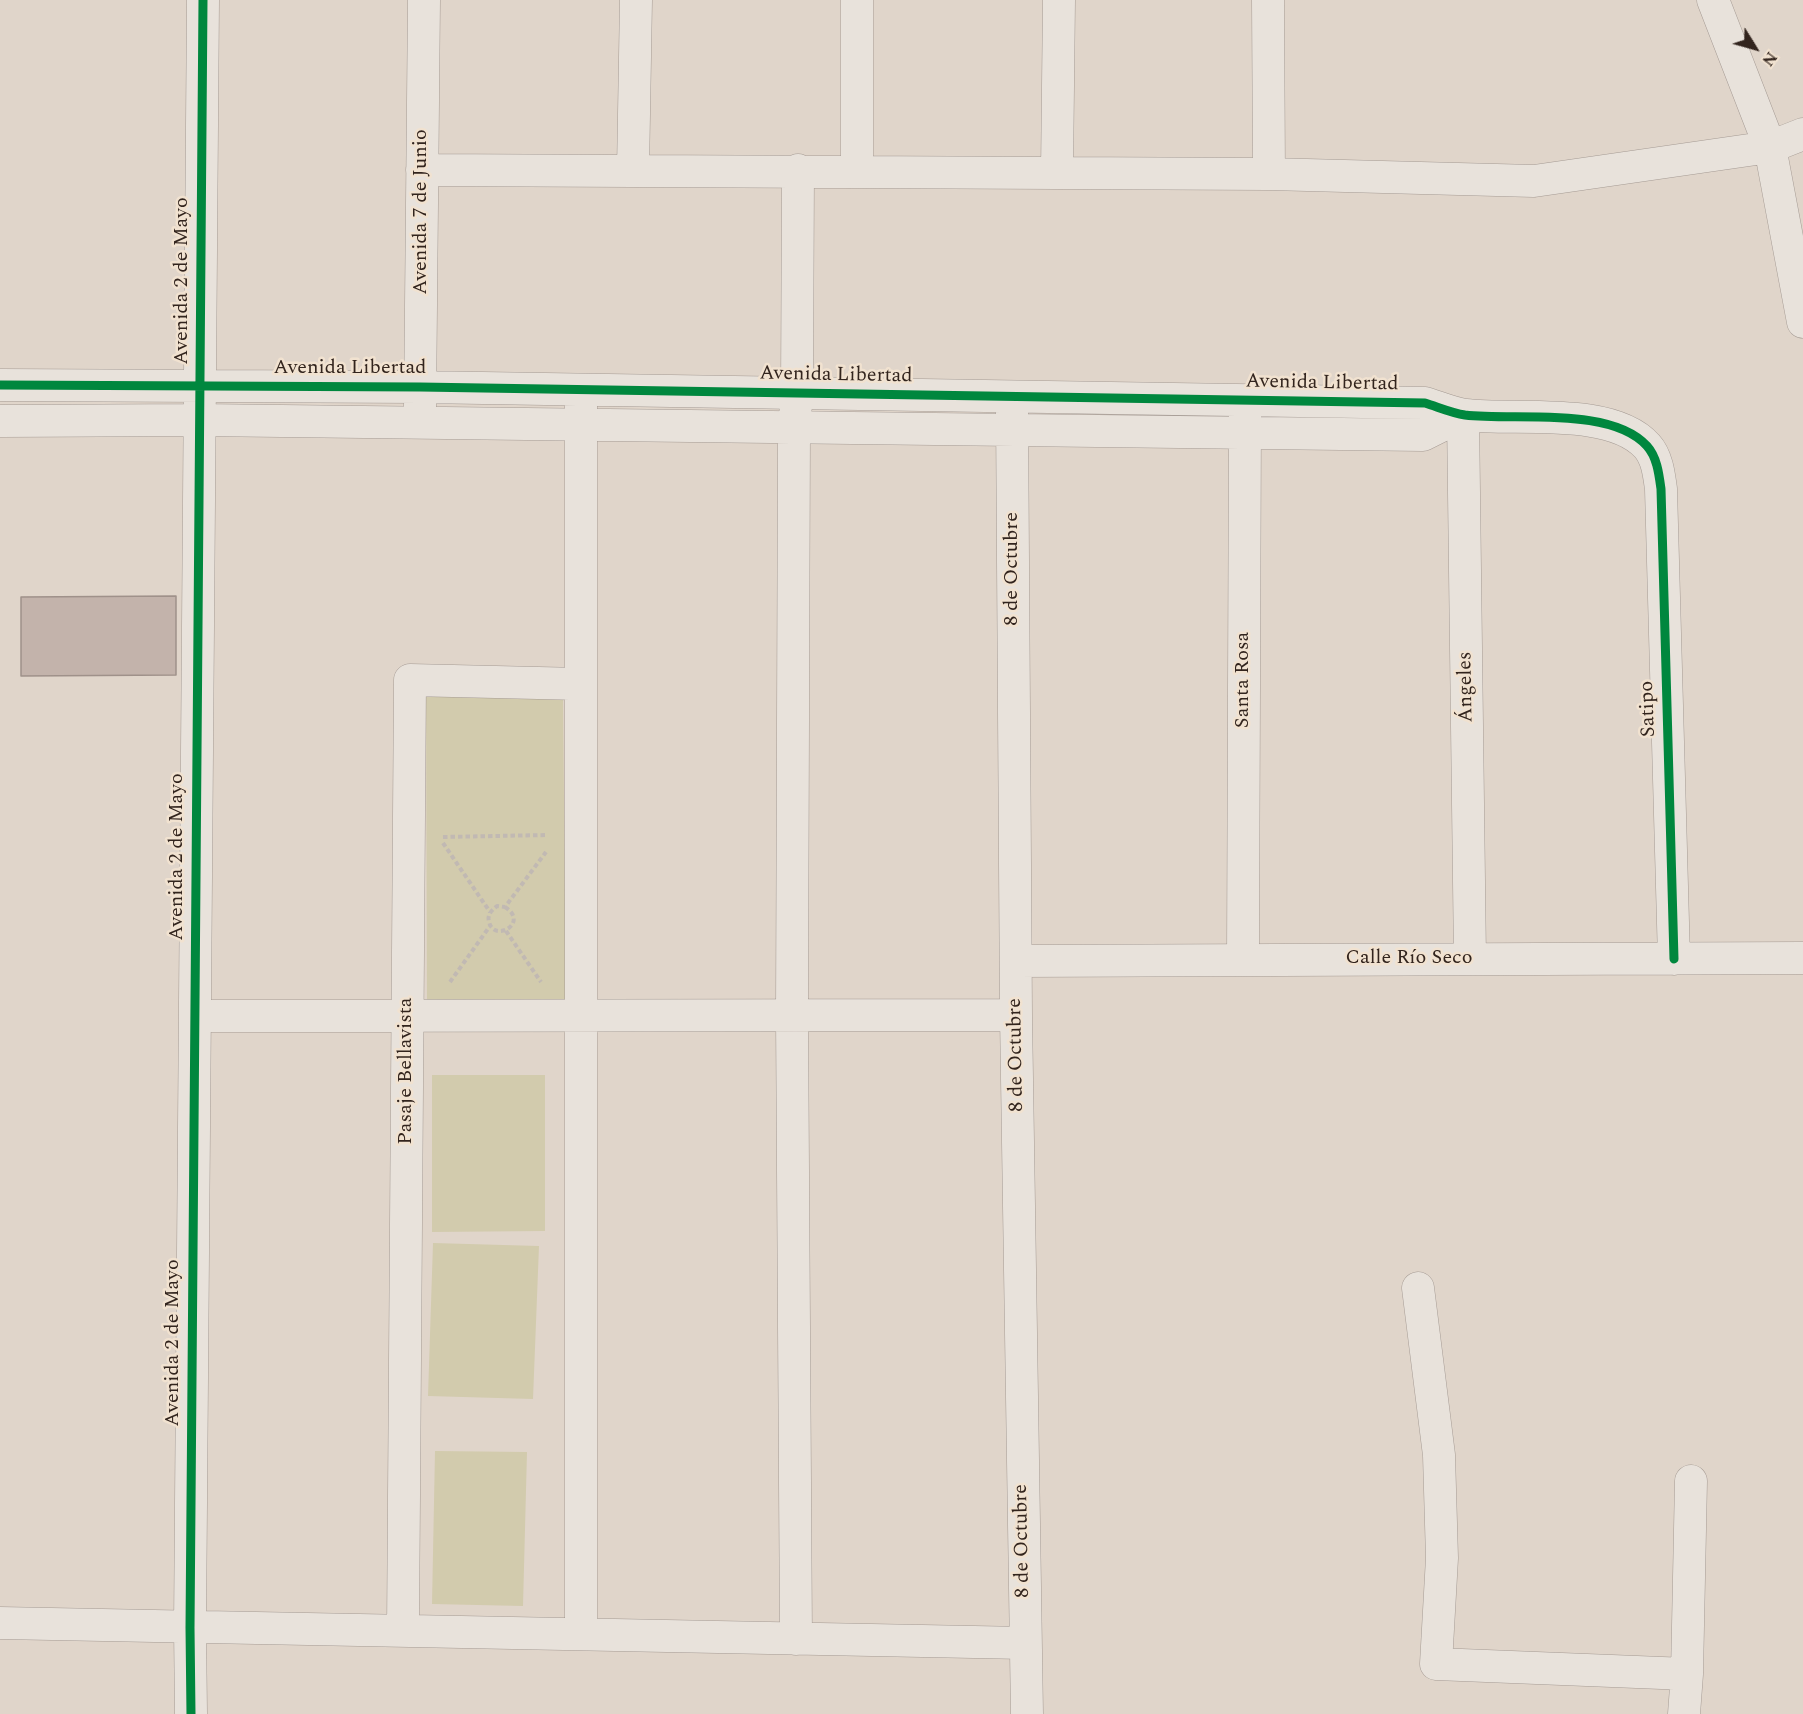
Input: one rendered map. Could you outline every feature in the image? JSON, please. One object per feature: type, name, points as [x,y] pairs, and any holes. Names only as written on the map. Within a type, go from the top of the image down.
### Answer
[{"type":"street","name":"Avenida 2 de Mayo","points":[[191,1714],[203,0]]},
{"type":"street","name":"Avenida 7 de Junio","points":[[419,423],[424,0]]},
{"type":"street","points":[[633,171],[636,0]]},
{"type":"street","points":[[857,0],[857,171]]},
{"type":"street","points":[[1057,172],[1059,0]]},
{"type":"street","points":[[1268,0],[1269,174]]},
{"type":"street","points":[[1713,0],[1770,147],[1803,322]]},
{"type":"street","points":[[422,170],[1269,174],[1534,181],[1770,147],[1803,134]]},
{"type":"street","points":[[796,1639],[792,1015],[794,428],[797,393],[798,170]]},
{"type":"street","name":"Avenida Libertad","points":[[0,385],[420,387],[1425,404],[1463,415],[1596,420],[1626,429],[1648,447],[1655,459]]},
{"type":"street","points":[[580,390],[581,1634]]},
{"type":"street","name":"8 de Octubre","points":[[1012,397],[1016,1015],[1027,1714]]},
{"type":"street","name":"Santa Rosa","points":[[1243,960],[1245,400]]},
{"type":"street","name":"Avenida Libertad","points":[[0,421],[200,420],[1423,435],[1463,415]]},
{"type":"street","name":"Ángeles","points":[[1463,415],[1470,959]]},
{"type":"street","name":"Satipo","points":[[1655,459],[1661,489],[1674,958]]},
{"type":"street","name":"Pasaje Bellavista","points":[[403,1631],[410,680],[580,684]]},
{"type":"street","name":"Calle Río Seco","points":[[1016,961],[1803,958]]},
{"type":"street","points":[[195,1016],[1016,1015]]},
{"type":"street","points":[[1418,1288],[1439,1455],[1442,1558],[1436,1664],[1687,1674]]},
{"type":"street","points":[[1684,1714],[1691,1481]]},
{"type":"street","points":[[0,1623],[1025,1643]]},
{"type":"path","points":[[490,912],[439,838],[548,835]]},
{"type":"path","points":[[504,907],[552,844]]},
{"type":"path","points":[[497,906],[511,911],[514,918],[512,926],[506,931],[498,931],[490,927],[488,919],[490,912],[497,906]]},
{"type":"path","points":[[446,988],[490,927]]},
{"type":"path","points":[[506,931],[544,986]]},
{"type":"shaded area","points":[[426,690],[563,695],[566,1010],[427,1011]]},
{"type":"shaded area","points":[[432,1075],[545,1075],[545,1231],[432,1232]]},
{"type":"shaded area","points":[[433,1243],[539,1246],[533,1399],[428,1396]]},
{"type":"shaded area","points":[[435,1451],[527,1452],[523,1606],[432,1604]]},
{"type":"building","points":[[176,596],[176,675],[21,676],[21,597]]},
{"type":"cycle path","points":[[191,1714],[203,0]]},
{"type":"cycle path","points":[[0,385],[420,387],[1425,403],[1465,415],[1562,418],[1611,425],[1631,433],[1647,446],[1655,460],[1661,489],[1674,959]]}]
